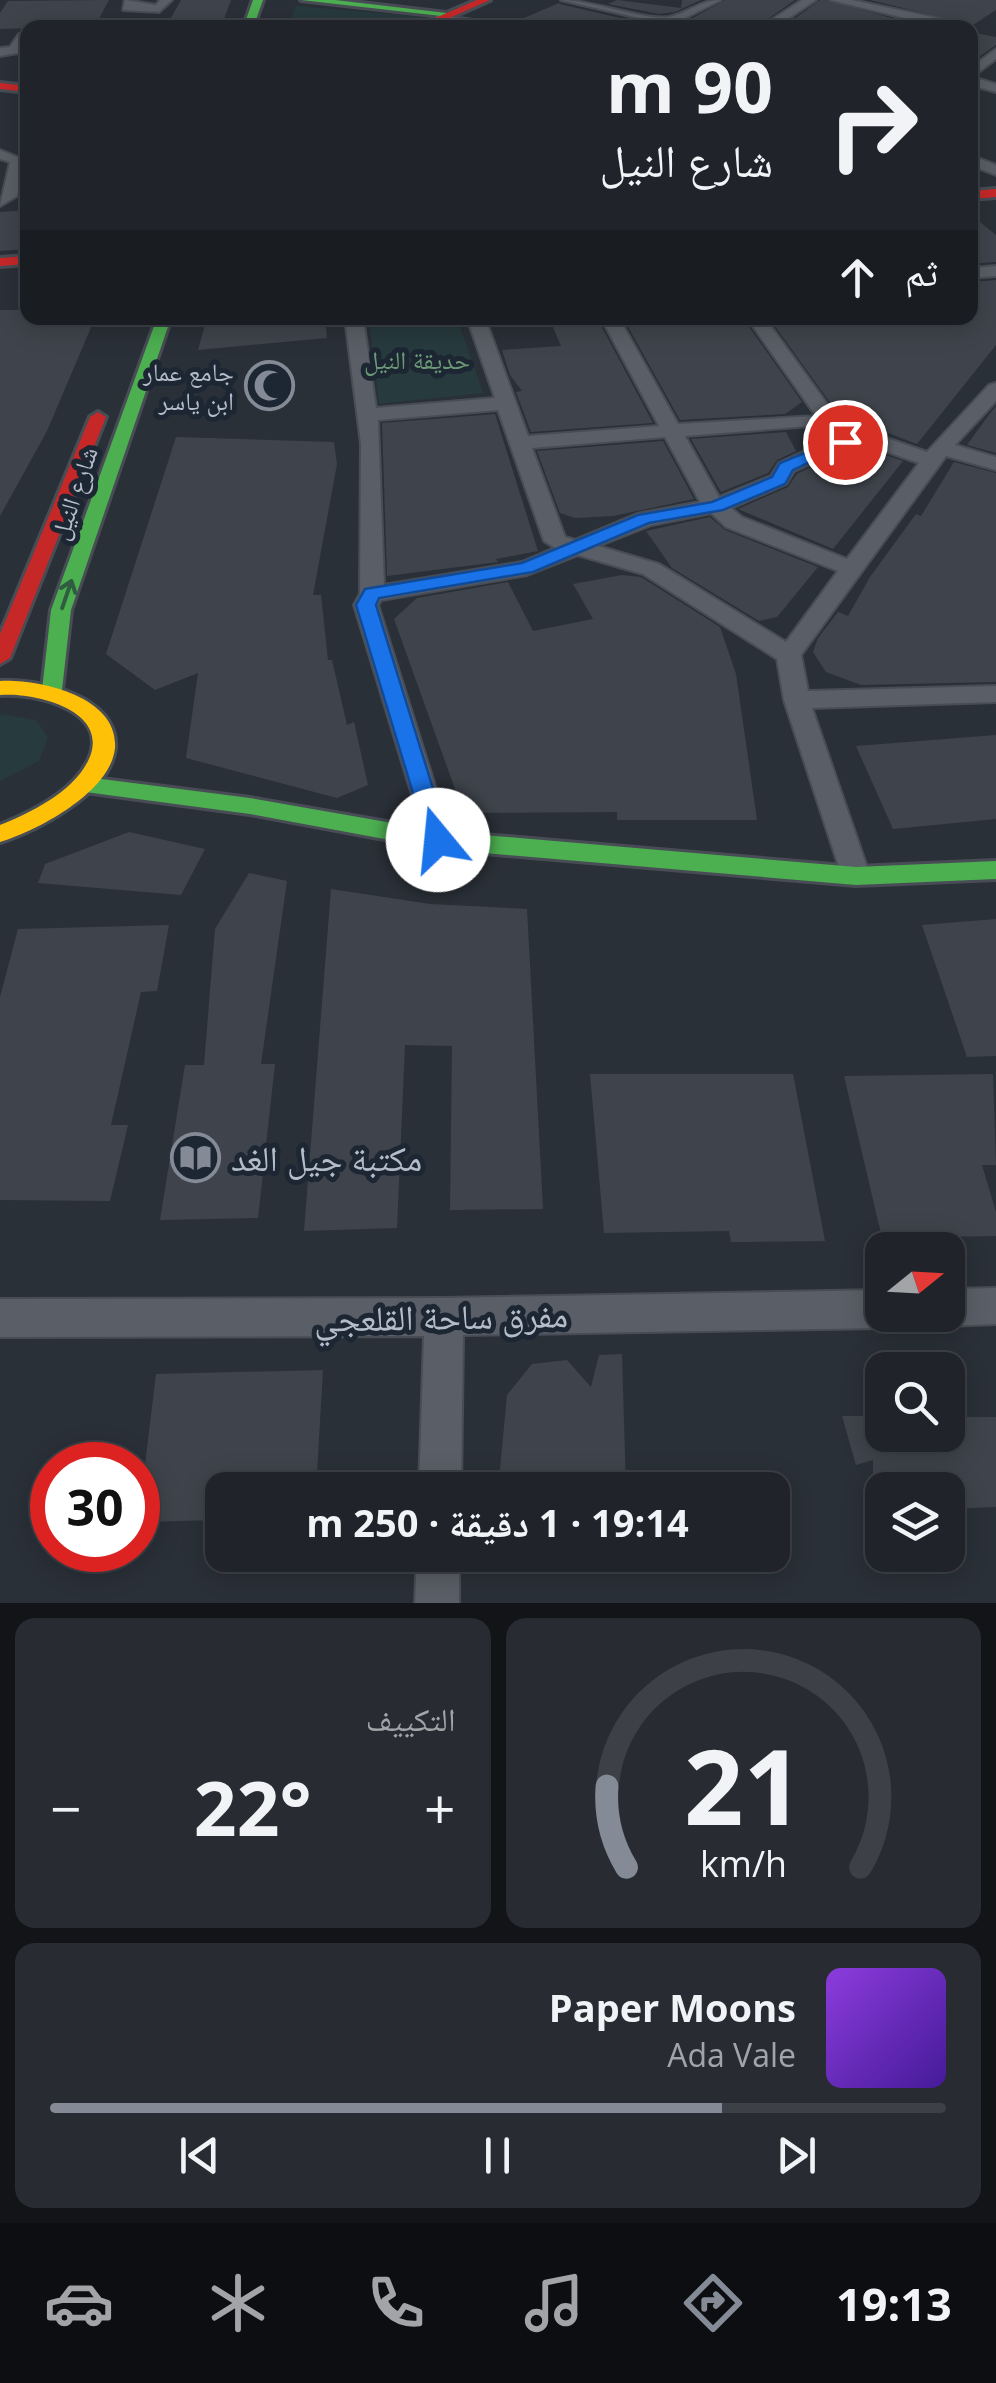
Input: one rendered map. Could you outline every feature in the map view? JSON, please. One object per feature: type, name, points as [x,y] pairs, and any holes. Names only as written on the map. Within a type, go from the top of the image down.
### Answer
[{"type":"main road","points":[[256,20],[275,0]]},
{"type":"main road","points":[[306,0],[431,20]]},
{"type":"main road","points":[[353,0],[419,5],[485,0]]},
{"type":"main road","points":[[447,20],[485,0]]},
{"type":"main road","points":[[450,20],[516,0]]},
{"type":"main road","name":"شارع النيل","points":[[52,690],[61,610],[162,325]]},
{"type":"main road","name":"شارع النيل","points":[[0,658],[108,391]]},
{"type":"main road","points":[[0,688],[52,690],[86,708],[101,731],[101,758],[86,785],[66,805],[11,831],[0,860]]},
{"type":"main road","points":[[86,785],[250,806],[438,840],[856,876],[996,870]]},
{"type":"street","points":[[131,0],[127,8],[134,10],[159,9],[166,0]]},
{"type":"street","points":[[567,0],[665,20]]},
{"type":"street","points":[[610,20],[650,0]]},
{"type":"street","points":[[672,20],[715,0]]},
{"type":"street","points":[[836,0],[930,20]]},
{"type":"street","points":[[782,4],[805,4]]},
{"type":"street","points":[[782,20],[805,4]]},
{"type":"street","points":[[0,154],[18,156],[9,196],[0,201]]},
{"type":"street","points":[[355,325],[367,415],[372,594],[366,605],[438,840]]},
{"type":"street","points":[[478,325],[556,540],[651,569],[789,655]]},
{"type":"street","points":[[614,325],[716,506],[734,522],[852,569]]},
{"type":"street","points":[[761,325],[833,426]]},
{"type":"street","points":[[856,876],[797,700],[789,655],[936,454],[996,388]]},
{"type":"street","points":[[367,415],[506,403]]},
{"type":"street","points":[[520,443],[809,420],[936,454],[996,464]]},
{"type":"street","points":[[372,594],[526,568],[645,519],[716,506],[779,480],[786,467],[858,435]]},
{"type":"street","points":[[797,700],[996,694]]},
{"type":"street","points":[[965,1307],[996,1306]]},
{"type":"street","name":"مفرق ساحة القلعجي","points":[[0,1318],[444,1317],[865,1308]]},
{"type":"street","points":[[440,1472],[444,1317]]},
{"type":"street","points":[[437,1603],[438,1572]]},
{"type":"green space","points":[[296,6],[427,17],[419,20],[291,20]]},
{"type":"green space","name":"حديقة النيل","points":[[370,325],[459,325],[483,393],[379,404]]},
{"type":"green space","points":[[0,714],[36,720],[48,738],[39,761],[0,781]]},
{"type":"building","points":[[109,0],[98,20],[20,20],[20,28],[0,29],[0,13],[8,1]]},
{"type":"building","points":[[181,0],[231,0],[224,20],[170,20]]},
{"type":"building","points":[[617,0],[681,8],[682,0],[701,0],[675,12],[659,14],[608,4]]},
{"type":"building","points":[[725,0],[795,0],[766,20],[691,19]]},
{"type":"building","points":[[820,0],[826,0],[899,20],[793,20]]},
{"type":"building","points":[[870,0],[996,0],[996,10],[978,22],[952,20]]},
{"type":"building","points":[[559,3],[629,20],[519,20]]},
{"type":"building","points":[[978,34],[996,37],[996,45],[978,57]]},
{"type":"building","points":[[20,211],[20,250],[0,251],[0,212]]},
{"type":"building","points":[[978,220],[996,235],[996,262],[978,263]]},
{"type":"building","points":[[996,280],[996,345],[917,444],[848,418],[831,404],[774,325],[978,325],[978,281]]},
{"type":"building","points":[[0,310],[20,310],[20,325],[92,325],[47,431],[0,516]]},
{"type":"building","points":[[205,325],[326,325],[327,338],[198,350]]},
{"type":"building","points":[[552,325],[601,325],[653,423],[531,432],[516,392],[522,391],[510,375],[502,350],[561,346]]},
{"type":"building","points":[[627,325],[748,325],[802,402],[785,414],[680,420]]},
{"type":"building","points":[[996,406],[996,453],[967,445],[991,412]]},
{"type":"building","points":[[495,414],[538,551],[496,559],[498,562],[387,576],[382,423]]},
{"type":"building","points":[[786,432],[796,451],[777,460],[768,473],[721,492],[691,439]]},
{"type":"building","points":[[176,437],[334,442],[337,464],[313,595],[321,595],[328,660],[332,660],[347,725],[354,722],[368,785],[337,798],[186,758],[198,673],[155,690],[106,654]]},
{"type":"building","points":[[663,441],[694,499],[613,516],[575,518],[560,513],[537,451]]},
{"type":"building","points":[[865,448],[903,461],[833,549],[738,509],[788,487],[797,474],[811,467],[823,472]]},
{"type":"building","points":[[954,462],[996,473],[996,682],[861,685],[826,672],[813,652],[818,638],[838,612],[848,616],[870,577],[916,514],[921,516]]},
{"type":"building","points":[[710,517],[725,530],[818,567],[777,617],[759,621],[672,568],[646,531]]},
{"type":"building","points":[[622,575],[641,577],[720,627],[736,674],[757,820],[617,820],[617,812],[474,813],[460,803],[394,619],[417,598],[508,582],[533,631],[593,619],[573,584]]},
{"type":"building","points":[[996,735],[996,819],[893,829],[856,746]]},
{"type":"building","points":[[129,832],[205,849],[181,895],[38,883],[45,864]]},
{"type":"building","points":[[249,873],[287,881],[261,1064],[275,1064],[258,1218],[160,1220],[185,1065],[204,1065],[215,929]]},
{"type":"building","points":[[331,889],[430,904],[527,909],[543,1209],[450,1210],[452,1046],[405,1045],[397,1228],[304,1231]]},
{"type":"building","points":[[996,919],[996,1056],[967,1057],[922,925]]},
{"type":"building","points":[[169,925],[157,991],[141,992],[111,1125],[128,1125],[110,1201],[0,1200],[0,997],[18,929]]},
{"type":"building","points":[[590,1074],[793,1074],[825,1241],[731,1242],[729,1231],[604,1233]]},
{"type":"building","points":[[993,1074],[996,1165],[982,1165],[996,1212],[996,1236],[881,1232],[844,1076]]},
{"type":"building","points":[[622,1354],[625,1472],[500,1472],[507,1395],[532,1364],[567,1360],[591,1387],[599,1355]]},
{"type":"building","points":[[323,1370],[317,1472],[205,1472],[205,1520],[160,1521],[160,1442],[148,1442],[156,1374]]},
{"type":"building","points":[[842,1416],[865,1416],[865,1452],[965,1452],[965,1417],[996,1417],[996,1507],[965,1508],[965,1472],[873,1472],[873,1460],[856,1465]]},
{"type":"traffic: fast","points":[[251,20],[258,0]]},
{"type":"traffic: fast","points":[[306,0],[450,14]]},
{"type":"traffic: fast","points":[[52,690],[61,610],[162,325]]},
{"type":"traffic: fast","points":[[86,785],[250,806],[438,840],[856,876],[996,870]]},
{"type":"traffic: slow","points":[[0,688],[43,690],[73,702],[100,727],[104,747],[98,766],[63,801],[0,834]]},
{"type":"traffic: jam","points":[[436,20],[485,0]]},
{"type":"traffic: jam","points":[[0,86],[20,88]]},
{"type":"traffic: jam","points":[[978,194],[996,193]]},
{"type":"traffic: jam","points":[[0,262],[20,261]]},
{"type":"traffic: jam","points":[[0,658],[98,417]]},
{"type":"place","name":"جامع عمار ابن ياسر","points":[[269,385]]},
{"type":"place","name":"مكتبة جيل الغد","points":[[196,1157]]},
{"type":"route","points":[[438,840],[366,605],[372,594],[526,568],[645,519],[716,506],[779,480],[786,467],[845,442]]}]
